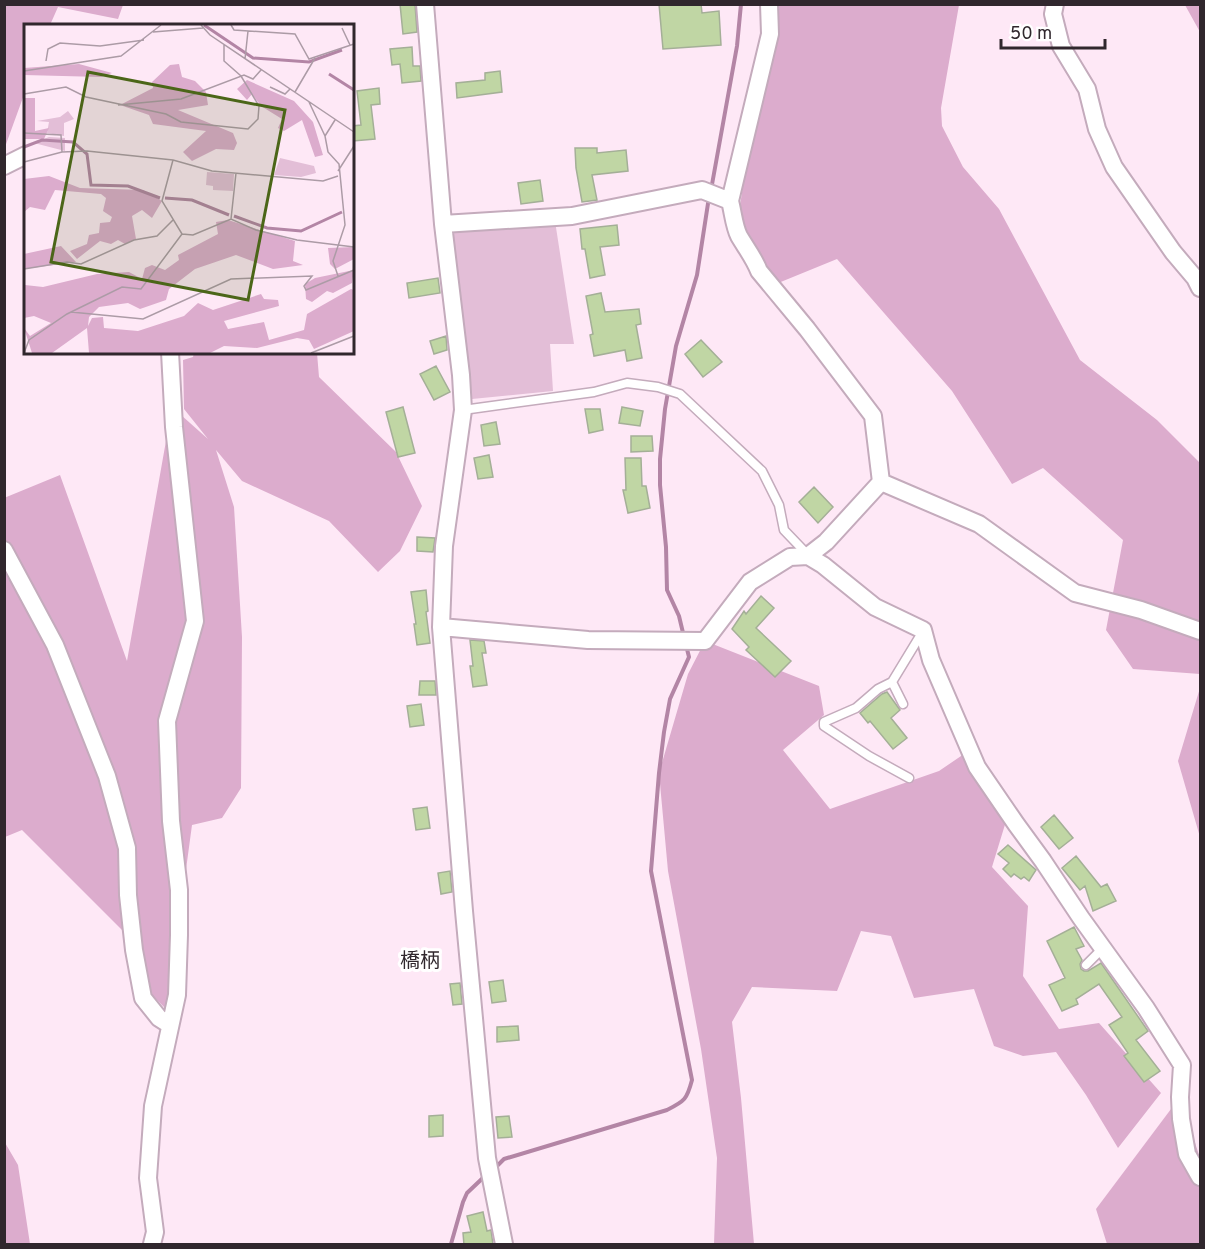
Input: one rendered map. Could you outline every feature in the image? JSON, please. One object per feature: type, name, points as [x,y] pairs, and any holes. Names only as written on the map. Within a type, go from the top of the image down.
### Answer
[{"type":"street","points":[[425,4],[443,224],[463,410],[444,546],[441,627],[464,911],[488,1162],[504,1245]]},
{"type":"street","points":[[769,4],[770,34],[725,199],[738,234],[759,271],[807,329],[873,416],[881,482],[826,542],[808,556]]},
{"type":"street","points":[[1055,4],[1053,14],[1061,46],[1087,88],[1097,129],[1114,166],[1200,288]]},
{"type":"street","points":[[4,166],[24,157]]},
{"type":"street","points":[[443,224],[572,216],[702,190],[725,199]]},
{"type":"street","points":[[152,1245],[155,1232],[148,1178],[153,1106],[177,995],[179,901],[171,821],[167,721],[195,621],[174,427],[170,354]]},
{"type":"street","points":[[881,482],[979,524],[1075,593],[1141,610],[1200,631]]},
{"type":"street","points":[[4,550],[56,645],[107,776],[127,848],[132,939],[143,998],[159,1018],[170,1025]]},
{"type":"street","points":[[441,627],[588,640],[705,641],[750,582],[790,557],[808,556],[823,565],[875,607],[923,630],[932,660],[976,767],[1146,1008],[1182,1065],[1181,1119],[1188,1154],[1200,1177]]},
{"type":"lane","points":[[463,410],[594,392],[627,383],[680,394],[762,471],[779,506],[784,530],[808,556]]},
{"type":"lane","points":[[909,778],[869,756],[824,726],[824,722],[856,708],[878,689],[892,682],[923,630]]},
{"type":"lane","points":[[892,682],[903,704]]},
{"type":"lane","points":[[1086,965],[1103,948]]},
{"type":"shaded area","points":[[5,4],[123,5],[118,19],[58,7],[50,24],[24,24],[24,95],[5,147]]},
{"type":"shaded area","points":[[770,5],[959,5],[941,108],[942,126],[963,167],[999,209],[1080,360],[1157,420],[1200,463],[1200,674],[1133,669],[1106,630],[1123,540],[1043,468],[1012,484],[952,391],[837,259],[766,288],[738,219]]},
{"type":"shaded area","points":[[1185,5],[1200,5],[1200,32]]},
{"type":"shaded area","points":[[555,221],[574,344],[550,344],[553,391],[472,399],[453,232]]},
{"type":"shaded area","points":[[194,354],[317,354],[319,377],[396,452],[422,506],[400,551],[378,572],[329,521],[242,481],[216,450],[234,507],[242,637],[241,788],[222,818],[192,825],[167,1010],[140,983],[123,931],[22,830],[5,837],[4,498],[60,475],[127,661],[172,407],[208,439],[184,409],[183,360],[193,357]]},
{"type":"shaded area","points":[[705,641],[819,686],[824,715],[783,750],[830,809],[939,771],[964,754],[1007,818],[992,867],[1028,906],[1023,976],[1059,1029],[1099,1023],[1161,1093],[1118,1148],[1086,1095],[1056,1052],[1023,1056],[994,1046],[974,989],[914,998],[891,936],[861,931],[837,991],[752,987],[732,1022],[754,1244],[714,1244],[717,1158],[701,1049],[668,871],[659,773],[688,674]]},
{"type":"shaded area","points":[[1200,688],[1200,837],[1178,761]]},
{"type":"shaded area","points":[[1180,1097],[1200,1158],[1200,1244],[1107,1244],[1096,1209]]},
{"type":"shaded area","points":[[4,1141],[18,1165],[30,1244],[5,1244]]},
{"type":"building","points":[[400,4],[415,4],[417,32],[403,34]]},
{"type":"building","points":[[659,4],[701,4],[702,13],[719,11],[721,45],[663,49]]},
{"type":"building","points":[[412,47],[413,66],[420,66],[421,81],[402,83],[400,64],[392,65],[390,49]]},
{"type":"building","points":[[500,71],[502,92],[457,98],[456,83],[485,80],[485,73]]},
{"type":"building","points":[[379,88],[380,104],[371,105],[375,139],[354,141],[354,126],[361,125],[357,91]]},
{"type":"building","points":[[575,148],[597,148],[597,153],[626,150],[628,171],[592,175],[597,200],[582,202]]},
{"type":"building","points":[[540,180],[543,201],[521,204],[518,183]]},
{"type":"building","points":[[617,225],[619,245],[600,247],[605,275],[590,278],[585,249],[582,249],[580,229]]},
{"type":"building","points":[[438,278],[440,293],[409,298],[407,283]]},
{"type":"building","points":[[601,293],[605,312],[639,309],[641,324],[636,325],[642,358],[627,361],[625,350],[594,356],[590,335],[593,334],[586,296]]},
{"type":"building","points":[[446,336],[447,350],[434,354],[430,341]]},
{"type":"building","points":[[701,340],[722,362],[703,377],[685,354]]},
{"type":"building","points":[[436,366],[450,392],[434,400],[420,374]]},
{"type":"building","points":[[403,407],[415,453],[398,457],[386,412]]},
{"type":"building","points":[[622,407],[643,411],[640,426],[619,423]]},
{"type":"building","points":[[585,409],[600,409],[603,430],[589,433]]},
{"type":"building","points":[[496,422],[500,444],[484,446],[481,425]]},
{"type":"building","points":[[631,436],[652,436],[653,451],[631,452]]},
{"type":"building","points":[[489,455],[493,477],[478,479],[474,458]]},
{"type":"building","points":[[625,458],[641,458],[642,486],[646,486],[650,508],[628,513],[623,490],[626,490]]},
{"type":"building","points":[[814,487],[833,507],[818,523],[799,502]]},
{"type":"building","points":[[417,537],[435,538],[433,552],[417,551]]},
{"type":"building","points":[[426,590],[430,643],[417,645],[411,592]]},
{"type":"building","points":[[761,596],[774,608],[756,628],[791,661],[775,677],[746,650],[749,647],[732,629],[744,611],[746,614]]},
{"type":"building","points":[[470,640],[484,641],[486,653],[482,653],[487,685],[473,687]]},
{"type":"building","points":[[420,681],[435,681],[436,695],[419,695]]},
{"type":"building","points":[[887,692],[900,710],[891,718],[907,738],[893,749],[870,721],[868,723],[860,713]]},
{"type":"building","points":[[421,704],[424,725],[410,727],[407,706]]},
{"type":"building","points":[[427,807],[430,828],[416,830],[413,809]]},
{"type":"building","points":[[1054,815],[1073,838],[1059,849],[1041,827]]},
{"type":"building","points":[[1008,845],[1036,870],[1029,881],[1014,874],[1011,877],[1003,869],[1009,863],[998,854]]},
{"type":"building","points":[[1076,856],[1101,887],[1107,884],[1116,901],[1093,911],[1085,886],[1080,890],[1062,868]]},
{"type":"building","points":[[450,871],[452,892],[441,894],[438,873]]},
{"type":"building","points":[[1074,927],[1084,946],[1076,949],[1082,960],[1081,969],[1088,971],[1101,963],[1148,1031],[1136,1040],[1160,1071],[1144,1082],[1124,1056],[1128,1053],[1109,1025],[1122,1017],[1099,984],[1076,999],[1078,1004],[1062,1011],[1049,985],[1065,978],[1047,941]]},
{"type":"building","points":[[503,980],[506,1001],[492,1003],[489,982]]},
{"type":"building","points":[[460,983],[462,1004],[453,1005],[450,984]]},
{"type":"building","points":[[518,1026],[519,1040],[497,1042],[497,1027]]},
{"type":"building","points":[[443,1115],[443,1136],[429,1137],[429,1116]]},
{"type":"building","points":[[509,1116],[512,1137],[498,1138],[496,1117]]},
{"type":"building","points":[[483,1212],[487,1231],[491,1230],[493,1245],[464,1245],[463,1233],[471,1232],[467,1216]]},
{"type":"waterway","points":[[711,190],[737,46],[741,4]]},
{"type":"waterway","points":[[684,637],[679,616],[667,590],[660,459],[665,409],[676,346],[697,275],[709,197]]},
{"type":"waterway","points":[[494,1169],[504,1159],[667,1110],[682,1102],[689,1091],[692,1080],[651,871],[664,732],[670,699],[689,657],[686,645]]},
{"type":"waterway","points":[[451,1244],[467,1193],[486,1175]]},
{"type":"district","name":"橋柄","points":[[420,962]]}]
